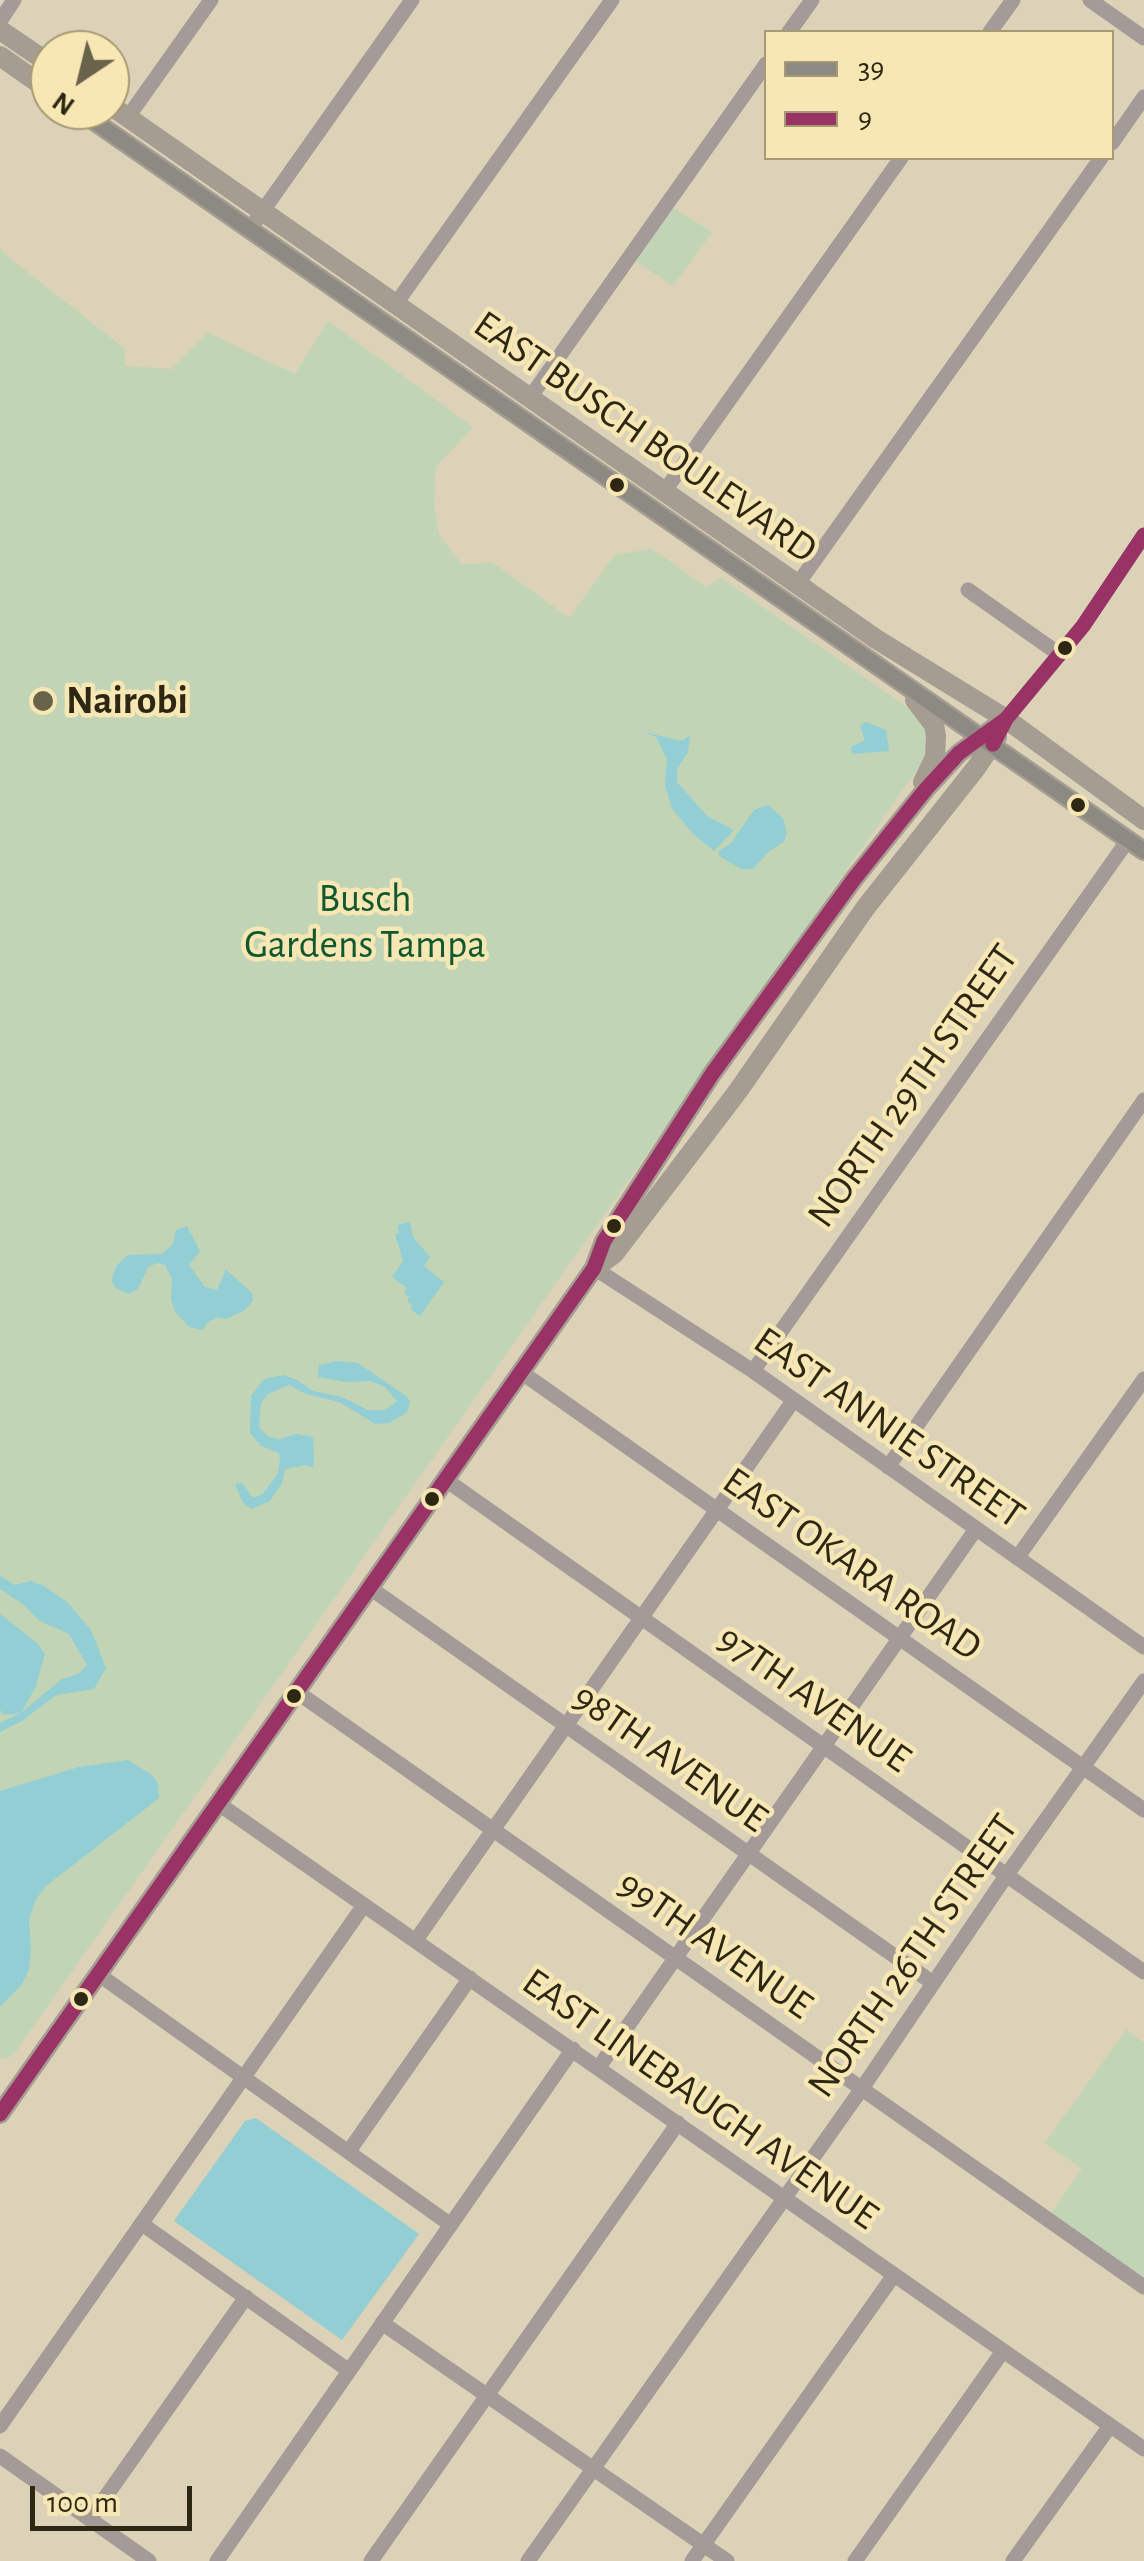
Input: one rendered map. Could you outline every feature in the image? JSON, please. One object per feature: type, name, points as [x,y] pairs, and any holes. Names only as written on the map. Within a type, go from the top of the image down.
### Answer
[{"type":"main road","points":[[0,30],[30,50]]},
{"type":"main road","points":[[4,59],[30,61]]},
{"type":"main road","points":[[4,59],[30,77]]},
{"type":"main road","name":"EAST BUSCH BOULEVARD","points":[[130,119],[424,352],[1136,846]]},
{"type":"main road","name":"EAST BUSCH BOULEVARD","points":[[110,130],[395,306],[892,651],[1006,719],[1144,820]]},
{"type":"main road","points":[[424,352],[489,388],[529,399]]},
{"type":"main road","points":[[686,534],[778,588],[796,584]]},
{"type":"main road","points":[[902,818],[935,757],[936,736],[934,724],[905,687]]},
{"type":"main road","points":[[594,1268],[614,1254],[704,1136],[866,907],[1006,719]]},
{"type":"main road","points":[[0,2114],[594,1268],[604,1241],[712,1074],[902,818],[959,753],[986,742]]},
{"type":"street","points":[[0,21],[14,0]]},
{"type":"street","points":[[130,114],[211,0]]},
{"type":"street","points":[[256,221],[412,0]]},
{"type":"street","points":[[395,306],[612,0]]},
{"type":"street","points":[[790,30],[812,0]]},
{"type":"street","points":[[991,30],[1013,0]]},
{"type":"street","points":[[1090,0],[1144,38]]},
{"type":"street","points":[[529,399],[764,67]]},
{"type":"street","points":[[1114,140],[1144,97]]},
{"type":"street","points":[[664,492],[900,160]]},
{"type":"street","points":[[796,584],[1100,160]]},
{"type":"street","points":[[1006,719],[1083,626],[1144,535]]},
{"type":"street","points":[[968,590],[1058,654]]},
{"type":"street","name":"NORTH 29TH STREET","points":[[752,1371],[1136,846]]},
{"type":"street","points":[[888,1468],[1144,1100]]},
{"type":"street","name":"EAST ANNIE STREET","points":[[594,1268],[752,1371],[1144,1646]]},
{"type":"street","name":"EAST OKARA ROAD","points":[[521,1372],[1144,1810]]},
{"type":"street","points":[[1017,1558],[1144,1379]]},
{"type":"street","points":[[416,1940],[794,1401]]},
{"type":"street","name":"97TH AVENUE","points":[[446,1480],[1144,1972]]},
{"type":"street","points":[[599,2068],[976,1529]]},
{"type":"street","name":"98TH AVENUE","points":[[370,1588],[933,1983]]},
{"type":"street","name":"NORTH 26TH STREET","points":[[528,2561],[1144,1681]]},
{"type":"street","name":"99TH AVENUE","points":[[296,1692],[1144,2287]]},
{"type":"street","name":"EAST LINEBAUGH AVENUE","points":[[218,1804],[1144,2450]]},
{"type":"street","points":[[0,2426],[364,1904]]},
{"type":"street","points":[[98,1974],[450,2225]]},
{"type":"street","points":[[349,2151],[470,1978]]},
{"type":"street","points":[[217,2561],[573,2049]]},
{"type":"street","points":[[371,2561],[678,2123]]},
{"type":"street","points":[[142,2224],[348,2370]]},
{"type":"street","points":[[692,2561],[894,2275]]},
{"type":"street","points":[[90,2519],[246,2297]]},
{"type":"street","points":[[382,2322],[727,2561]]},
{"type":"street","points":[[855,2561],[1003,2351]]},
{"type":"street","points":[[1014,2561],[1110,2426]]},
{"type":"street","points":[[0,2456],[149,2561]]},
{"type":"green space","points":[[673,208],[712,232],[673,286],[636,261]]},
{"type":"green space","name":"Busch Gardens Tampa","points":[[0,247],[124,348],[125,366],[172,369],[208,333],[295,374],[328,321],[473,427],[436,467],[434,505],[439,534],[462,565],[492,562],[569,618],[615,555],[652,549],[706,587],[721,578],[920,716],[929,740],[921,764],[7,2059],[0,2058]]},
{"type":"green space","points":[[1126,2030],[1144,2043],[1144,2284],[1049,2216],[1082,2169],[1045,2143]]},
{"type":"water","points":[[866,722],[886,730],[889,751],[852,754],[851,747],[865,740],[860,726]]},
{"type":"water","points":[[643,732],[682,741],[690,735],[688,752],[677,769],[677,782],[707,816],[734,830],[714,851],[692,833],[672,808],[665,785],[667,759],[656,737]]},
{"type":"water","points":[[768,805],[783,818],[787,833],[784,842],[753,869],[741,869],[719,856],[719,851],[731,843],[754,810]]},
{"type":"water","points":[[410,1222],[413,1237],[430,1257],[424,1266],[444,1282],[420,1316],[410,1309],[409,1297],[404,1293],[407,1288],[392,1277],[403,1261],[395,1234],[399,1233],[397,1225]]},
{"type":"water","points":[[187,1226],[200,1251],[189,1265],[205,1287],[217,1290],[226,1270],[252,1293],[253,1301],[245,1310],[226,1319],[218,1317],[203,1330],[189,1327],[175,1311],[172,1279],[165,1265],[148,1267],[138,1289],[129,1294],[116,1288],[111,1280],[117,1265],[128,1255],[162,1254],[173,1244],[176,1230]]},
{"type":"water","points":[[338,1361],[358,1363],[406,1396],[410,1402],[407,1412],[389,1423],[375,1424],[339,1402],[306,1394],[289,1385],[268,1394],[261,1403],[259,1428],[269,1437],[279,1439],[297,1434],[310,1436],[314,1463],[313,1468],[306,1465],[285,1469],[282,1483],[270,1501],[251,1509],[243,1503],[235,1484],[242,1483],[253,1498],[263,1494],[278,1473],[280,1460],[279,1453],[261,1446],[250,1433],[251,1396],[264,1379],[284,1375],[313,1391],[342,1397],[368,1410],[385,1410],[397,1401],[385,1387],[371,1381],[318,1377],[319,1365]]},
{"type":"water","points":[[0,1576],[15,1585],[31,1581],[44,1586],[67,1602],[91,1630],[106,1668],[94,1689],[56,1695],[0,1732],[0,1723],[20,1713],[4,1715],[0,1710],[0,1614],[45,1654],[35,1688],[21,1713],[62,1679],[78,1674],[87,1665],[69,1634],[40,1621],[0,1589]]},
{"type":"water","points":[[128,1760],[152,1775],[158,1784],[159,1798],[46,1886],[36,1899],[29,1919],[29,1969],[22,1984],[0,2007],[0,1791],[79,1767]]},
{"type":"water","points":[[256,2118],[419,2234],[342,2340],[174,2221],[245,2121]]},
{"type":"transit line","name":"39","points":[[107,130],[1144,851]]},
{"type":"transit line","name":"9","points":[[993,744],[1006,719],[1083,626],[1144,535]]},
{"type":"transit line","name":"9","points":[[0,2114],[594,1268],[604,1241],[712,1074],[854,879],[926,789],[959,753],[1006,719]]},
{"type":"place","name":"Nairobi","points":[[43,701]]}]
